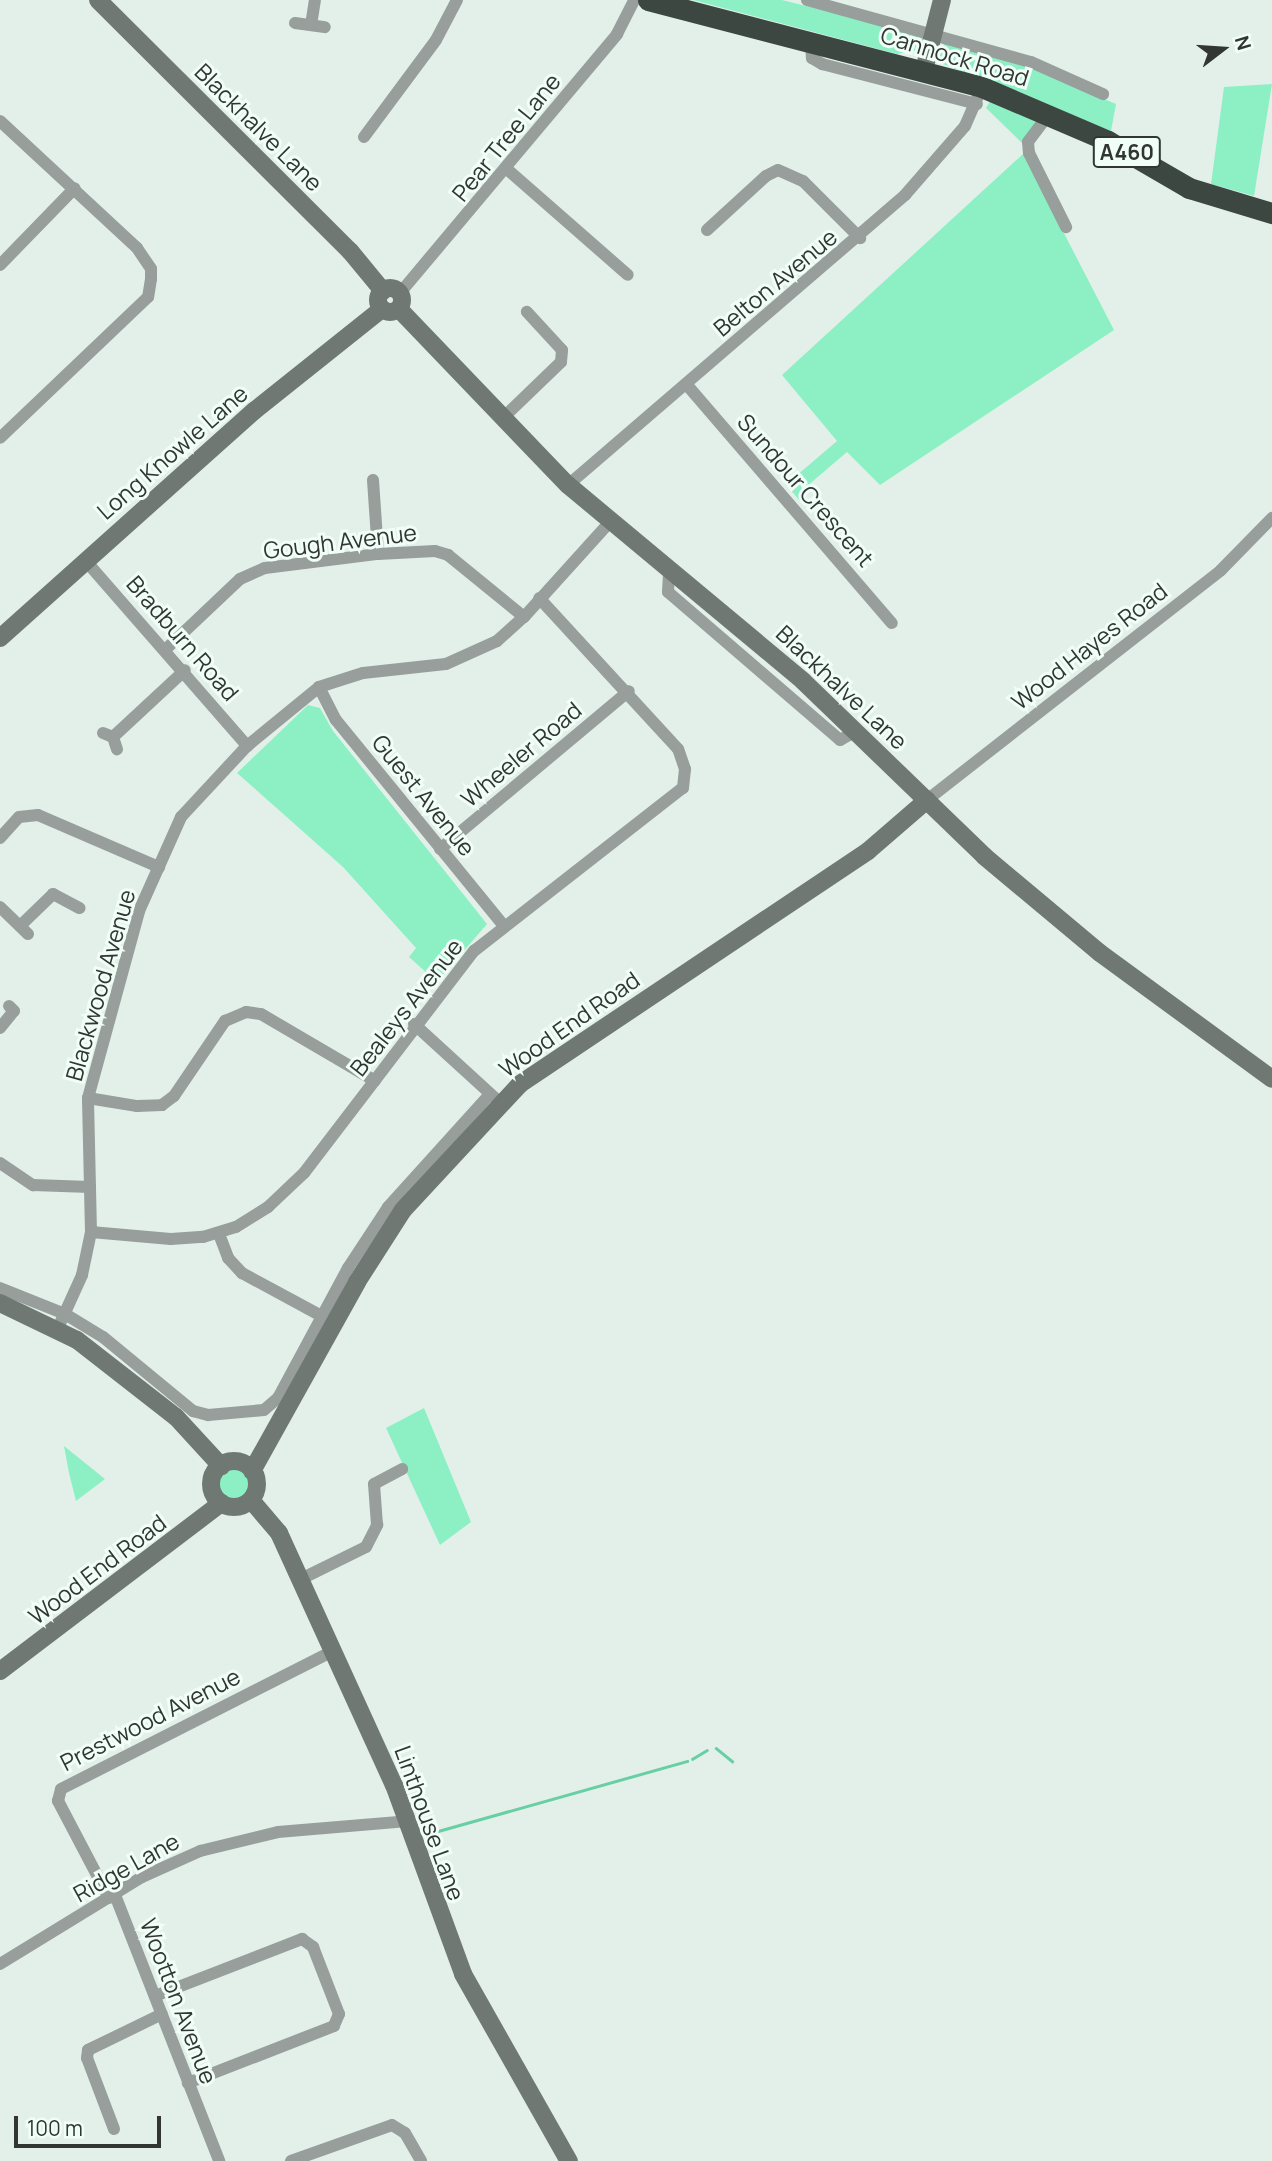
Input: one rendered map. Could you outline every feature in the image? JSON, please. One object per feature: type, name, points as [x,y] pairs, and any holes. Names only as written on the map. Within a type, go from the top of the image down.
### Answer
[{"type":"highway","name":"Cannock Road","points":[[648,0],[923,70],[979,96],[1049,114],[1108,141],[1189,188],[1272,212]]},
{"type":"street","name":"Blackhalve Lane","points":[[98,0],[342,243],[391,300],[568,485],[609,523],[793,673],[1068,928],[1272,1079]]},
{"type":"street","points":[[311,25],[316,0]]},
{"type":"street","points":[[364,137],[436,40],[457,0]]},
{"type":"street","name":"Pear Tree Lane","points":[[391,300],[508,170],[617,34],[634,0]]},
{"type":"street","name":"Cannock Road","points":[[807,0],[933,32],[1031,62],[1103,93]]},
{"type":"street","points":[[923,70],[942,0]]},
{"type":"street","points":[[295,23],[325,27]]},
{"type":"street","points":[[811,41],[812,58],[822,64],[979,96]]},
{"type":"street","name":"Belton Avenue","points":[[568,485],[860,238],[927,173],[979,96]]},
{"type":"street","points":[[1049,114],[1028,142],[1029,153],[1066,227]]},
{"type":"street","points":[[0,121],[75,188],[146,261],[151,279],[148,297],[0,438]]},
{"type":"street","points":[[508,170],[628,275]]},
{"type":"street","points":[[704,233],[766,176],[778,170],[809,186],[860,238]]},
{"type":"street","points":[[0,265],[75,188]]},
{"type":"street","name":"Long Knowle Lane","points":[[0,638],[254,411],[391,300]]},
{"type":"street","points":[[504,417],[561,362],[562,350],[527,312]]},
{"type":"street","name":"Sundour Crescent","points":[[687,385],[892,623]]},
{"type":"street","points":[[373,480],[378,554]]},
{"type":"street","name":"Wood Hayes Road","points":[[927,800],[1221,570],[1272,518]]},
{"type":"street","name":"Blackwood Avenue","points":[[62,1321],[82,1275],[91,1232],[88,1098],[139,911],[181,817],[247,746],[319,687],[363,673],[456,661],[486,648],[524,617],[609,523]]},
{"type":"street","name":"Gough Avenue","points":[[166,649],[240,579],[265,568],[378,554],[435,551],[448,555],[524,617]]},
{"type":"street","name":"Bradburn Road","points":[[85,560],[185,670],[247,746]]},
{"type":"street","name":"Bealeys Avenue","points":[[91,1232],[171,1239],[219,1234],[246,1222],[288,1192],[375,1081],[414,1024],[474,951],[503,925],[639,826],[683,788],[685,769],[678,749],[629,691],[539,598]]},
{"type":"street","points":[[111,739],[185,670]]},
{"type":"street","name":"Guest Avenue","points":[[319,687],[336,720],[503,925]]},
{"type":"street","name":"Wheeler Road","points":[[440,849],[629,691]]},
{"type":"street","name":"Wood End Road","points":[[252,1471],[328,1319],[403,1210],[495,1099],[868,851],[927,800]]},
{"type":"street","points":[[0,838],[19,817],[38,814],[159,867]]},
{"type":"street","points":[[0,907],[24,930],[53,894],[79,908]]},
{"type":"street","points":[[0,1028],[14,1011],[9,1006]]},
{"type":"street","points":[[88,1098],[137,1107],[162,1105],[174,1096],[225,1021],[246,1012],[261,1014],[375,1081]]},
{"type":"street","points":[[414,1024],[495,1099]]},
{"type":"street","points":[[0,1163],[33,1185],[90,1187]]},
{"type":"street","points":[[0,1288],[130,1357],[186,1406],[208,1415],[255,1412],[272,1405],[328,1319],[242,1273],[228,1258],[219,1234]]},
{"type":"street","points":[[0,1303],[62,1321],[163,1405],[221,1466]]},
{"type":"street","points":[[236,1462],[252,1471],[256,1488],[251,1500],[239,1507],[221,1503],[211,1485],[221,1466],[236,1462]]},
{"type":"street","points":[[300,1578],[366,1547],[377,1525],[374,1484],[402,1469]]},
{"type":"street","name":"Linthouse Lane","points":[[251,1500],[279,1534],[300,1578],[408,1821],[442,1928],[463,1974],[569,2161]]},
{"type":"street","name":"Wood End Road","points":[[0,1671],[221,1503]]},
{"type":"street","name":"Prestwood Avenue","points":[[112,1897],[58,1801],[61,1789],[331,1652]]},
{"type":"street","name":"Ridge Lane","points":[[0,1964],[176,1861],[235,1840],[408,1821]]},
{"type":"street","name":"Wootton Avenue","points":[[112,1897],[155,1996],[219,2161]]},
{"type":"street","points":[[155,1996],[302,1939],[313,1947],[339,2014],[334,2026],[188,2083]]},
{"type":"street","points":[[114,2129],[87,2058],[88,2050],[162,2014]]},
{"type":"street","points":[[295,2160],[392,2125],[405,2133],[421,2161]]},
{"type":"green space","points":[[693,0],[782,0],[924,35],[919,50],[897,54]]},
{"type":"green space","points":[[947,40],[1011,60],[1116,104],[1111,131],[943,64],[938,53]]},
{"type":"green space","points":[[1272,84],[1254,196],[1211,184],[1224,87]]},
{"type":"green space","points":[[992,98],[1040,118],[1022,143],[986,108]]},
{"type":"green space","points":[[1023,154],[1114,330],[880,485],[847,452],[799,493],[800,501],[783,481],[789,482],[837,441],[782,375]]},
{"type":"green space","points":[[308,705],[320,708],[333,731],[487,924],[437,982],[409,957],[416,948],[343,867],[237,773]]},
{"type":"green space","points":[[424,1408],[471,1522],[440,1545],[386,1428]]},
{"type":"green space","points":[[64,1446],[105,1479],[76,1501],[69,1473]]},
{"type":"green space","points":[[234,1468],[246,1473],[251,1485],[246,1497],[234,1502],[222,1497],[217,1485],[222,1473]]},
{"type":"waterway","points":[[716,1748],[732,1761]]},
{"type":"waterway","points":[[692,1759],[707,1750]]},
{"type":"waterway","points":[[431,1833],[687,1761]]}]
